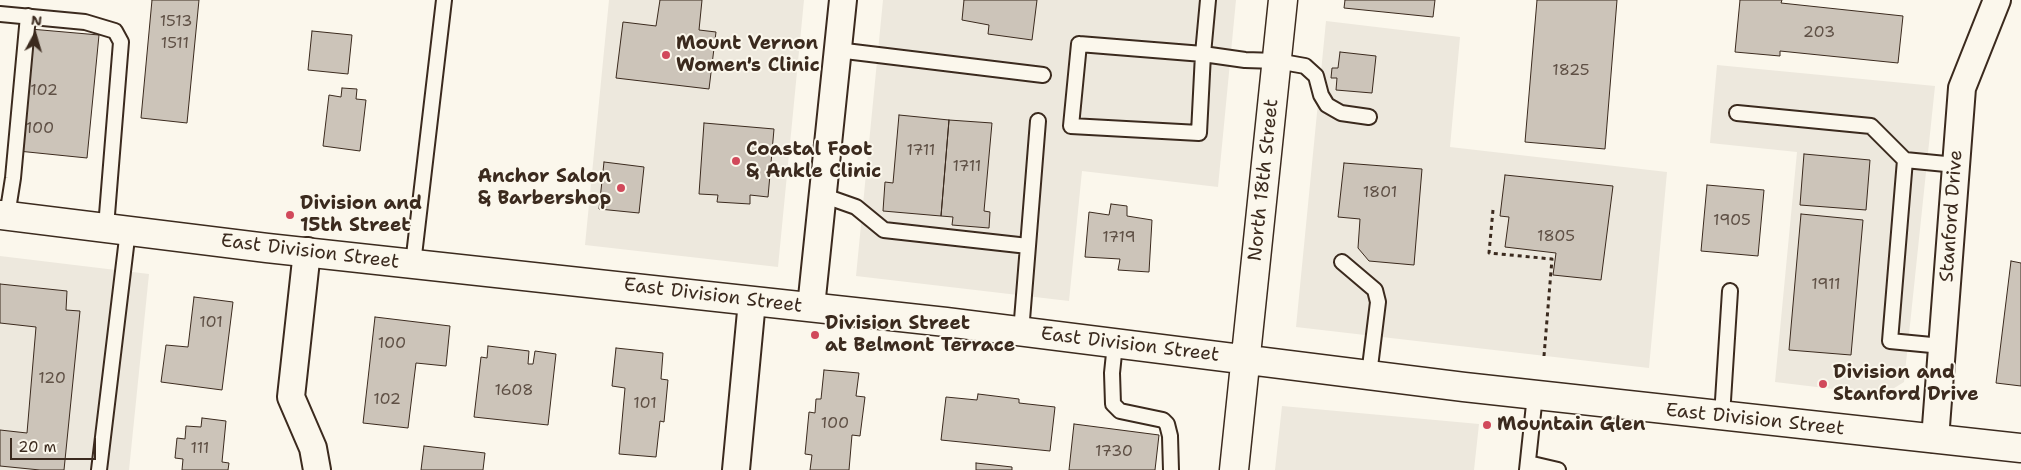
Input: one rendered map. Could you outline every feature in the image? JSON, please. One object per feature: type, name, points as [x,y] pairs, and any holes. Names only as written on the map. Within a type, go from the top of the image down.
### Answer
[{"type":"street","points":[[811,307],[843,0]]},
{"type":"street","name":"North 18th Street","points":[[1234,470],[1284,0]]},
{"type":"street","name":"Stanford Drive","points":[[1935,439],[1962,88],[1997,0]]},
{"type":"street","name":"East Division Street","points":[[4,216],[412,264],[650,288],[1245,359],[1536,396],[2021,448]]},
{"type":"street","points":[[307,252],[291,397],[312,448],[317,470]]},
{"type":"street","points":[[736,470],[752,301]]},
{"type":"lane","points":[[412,264],[444,0]]},
{"type":"lane","points":[[1208,0],[1204,54],[1199,133],[1071,126],[1079,44],[1204,54],[1245,60],[1277,61],[1305,66],[1316,76],[1321,95],[1327,106],[1334,110],[1369,117]]},
{"type":"lane","points":[[0,14],[85,22],[115,31],[121,42],[117,229],[100,470]]},
{"type":"lane","points":[[4,216],[13,178],[28,16]]},
{"type":"lane","points":[[838,50],[1043,75]]},
{"type":"lane","points":[[1737,113],[1871,126],[1905,160],[1956,165]]},
{"type":"lane","points":[[1021,332],[1038,121]]},
{"type":"lane","points":[[1905,160],[1890,341],[1942,346]]},
{"type":"lane","points":[[822,195],[856,207],[884,230],[1028,246]]},
{"type":"lane","points":[[1342,262],[1375,290],[1378,302],[1369,375]]},
{"type":"lane","points":[[1722,416],[1730,291]]},
{"type":"lane","points":[[1115,344],[1112,373],[1113,404],[1120,411],[1163,420],[1167,424],[1170,436],[1171,470]]},
{"type":"lane","points":[[1536,396],[1528,467],[1558,470]]},
{"type":"path","points":[[1493,210],[1488,253],[1552,259],[1544,356]]},
{"type":"shaded area","points":[[609,0],[804,0],[778,267],[585,245]]},
{"type":"shaded area","points":[[883,0],[1236,0],[1218,187],[1082,171],[1069,301],[856,276]]},
{"type":"shaded area","points":[[1326,21],[1460,37],[1450,147],[1667,172],[1649,368],[1296,327]]},
{"type":"shaded area","points":[[1717,65],[1935,86],[1904,382],[1883,395],[1775,382],[1797,152],[1710,143]]},
{"type":"shaded area","points":[[0,256],[149,274],[129,470],[0,470]]},
{"type":"shaded area","points":[[1282,406],[1479,424],[1474,470],[1275,470]]},
{"type":"building","points":[[152,0],[199,0],[187,123],[141,118]]},
{"type":"building","name":"Mount Vernon Women's Clinic","points":[[660,0],[702,0],[699,30],[716,32],[709,89],[616,78],[623,22],[656,26]]},
{"type":"building","points":[[964,0],[1037,0],[1032,40],[988,34],[989,25],[962,20]]},
{"type":"building","points":[[1345,0],[1435,0],[1433,17],[1344,8]]},
{"type":"building","points":[[1537,0],[1617,0],[1605,149],[1525,142]]},
{"type":"building","points":[[1740,0],[1782,0],[1781,3],[1903,16],[1898,63],[1780,51],[1780,56],[1735,52]]},
{"type":"building","points":[[30,29],[99,35],[87,158],[18,151]]},
{"type":"building","points":[[312,31],[352,35],[348,74],[308,70]]},
{"type":"building","points":[[1340,52],[1376,56],[1372,93],[1336,90],[1337,78],[1331,78],[1332,68],[1338,68]]},
{"type":"building","points":[[342,88],[357,89],[356,99],[366,100],[360,151],[323,146],[329,95],[341,97]]},
{"type":"building","points":[[899,115],[949,120],[941,216],[883,211],[885,182],[893,183]]},
{"type":"building","points":[[949,120],[992,123],[984,211],[990,212],[989,228],[952,225],[953,217],[941,216]]},
{"type":"building","name":"Coastal Foot & Ankle Clinic","points":[[704,123],[774,129],[768,197],[750,195],[750,204],[717,202],[718,195],[699,194]]},
{"type":"building","points":[[1804,154],[1870,160],[1866,210],[1800,205]]},
{"type":"building","name":"Anchor Salon & Barbershop","points":[[604,162],[644,167],[639,213],[599,209]]},
{"type":"building","points":[[1344,163],[1422,169],[1414,265],[1369,261],[1358,248],[1360,219],[1338,217]]},
{"type":"building","points":[[1505,175],[1613,186],[1601,280],[1553,275],[1556,253],[1505,247],[1509,217],[1500,216]]},
{"type":"building","points":[[1707,185],[1764,190],[1758,256],[1701,251]]},
{"type":"building","points":[[1111,204],[1127,206],[1127,216],[1152,220],[1149,272],[1118,270],[1120,259],[1085,257],[1089,212],[1109,215]]},
{"type":"building","points":[[1801,214],[1863,220],[1851,355],[1789,350]]},
{"type":"building","points":[[2011,261],[2021,263],[2021,386],[1996,383]]},
{"type":"building","points":[[0,284],[67,291],[66,310],[80,311],[64,470],[0,466],[0,430],[27,433],[36,327],[0,323]]},
{"type":"building","points":[[194,297],[233,302],[222,390],[161,382],[166,345],[188,347]]},
{"type":"building","points":[[375,317],[450,326],[446,366],[416,363],[408,428],[363,423]]},
{"type":"building","points":[[488,346],[529,351],[528,364],[533,364],[535,351],[556,354],[548,425],[474,417],[481,357],[487,358]]},
{"type":"building","points":[[616,348],[663,353],[661,379],[668,380],[664,422],[660,421],[656,457],[619,454],[625,388],[612,386]]},
{"type":"building","points":[[824,370],[859,373],[856,396],[865,397],[860,436],[852,435],[849,470],[810,470],[812,455],[805,454],[809,412],[815,413],[816,399],[821,399]]},
{"type":"building","points":[[978,394],[1019,399],[1019,403],[1055,407],[1050,451],[941,440],[946,397],[977,400]]},
{"type":"building","points":[[202,418],[226,421],[222,462],[229,463],[228,470],[182,470],[183,459],[175,458],[177,438],[185,439],[186,426],[201,427]]},
{"type":"building","points":[[1074,424],[1159,435],[1155,470],[1069,470]]},
{"type":"building","points":[[424,446],[485,453],[483,470],[421,470]]},
{"type":"building","points":[[976,463],[1012,467],[1012,470],[976,470]]},
{"type":"place","name":"Mount Vernon Women's Clinic","points":[[666,55]]},
{"type":"place","name":"Coastal Foot & Ankle Clinic","points":[[736,161]]},
{"type":"place","name":"Anchor Salon & Barbershop","points":[[621,188]]},
{"type":"place","name":"Division and 15th Street","points":[[290,215]]},
{"type":"place","name":"Division Street at Belmont Terrace","points":[[815,335]]},
{"type":"place","name":"Division and Stanford Drive","points":[[1823,384]]},
{"type":"place","name":"Mountain Glen","points":[[1487,425]]}]
